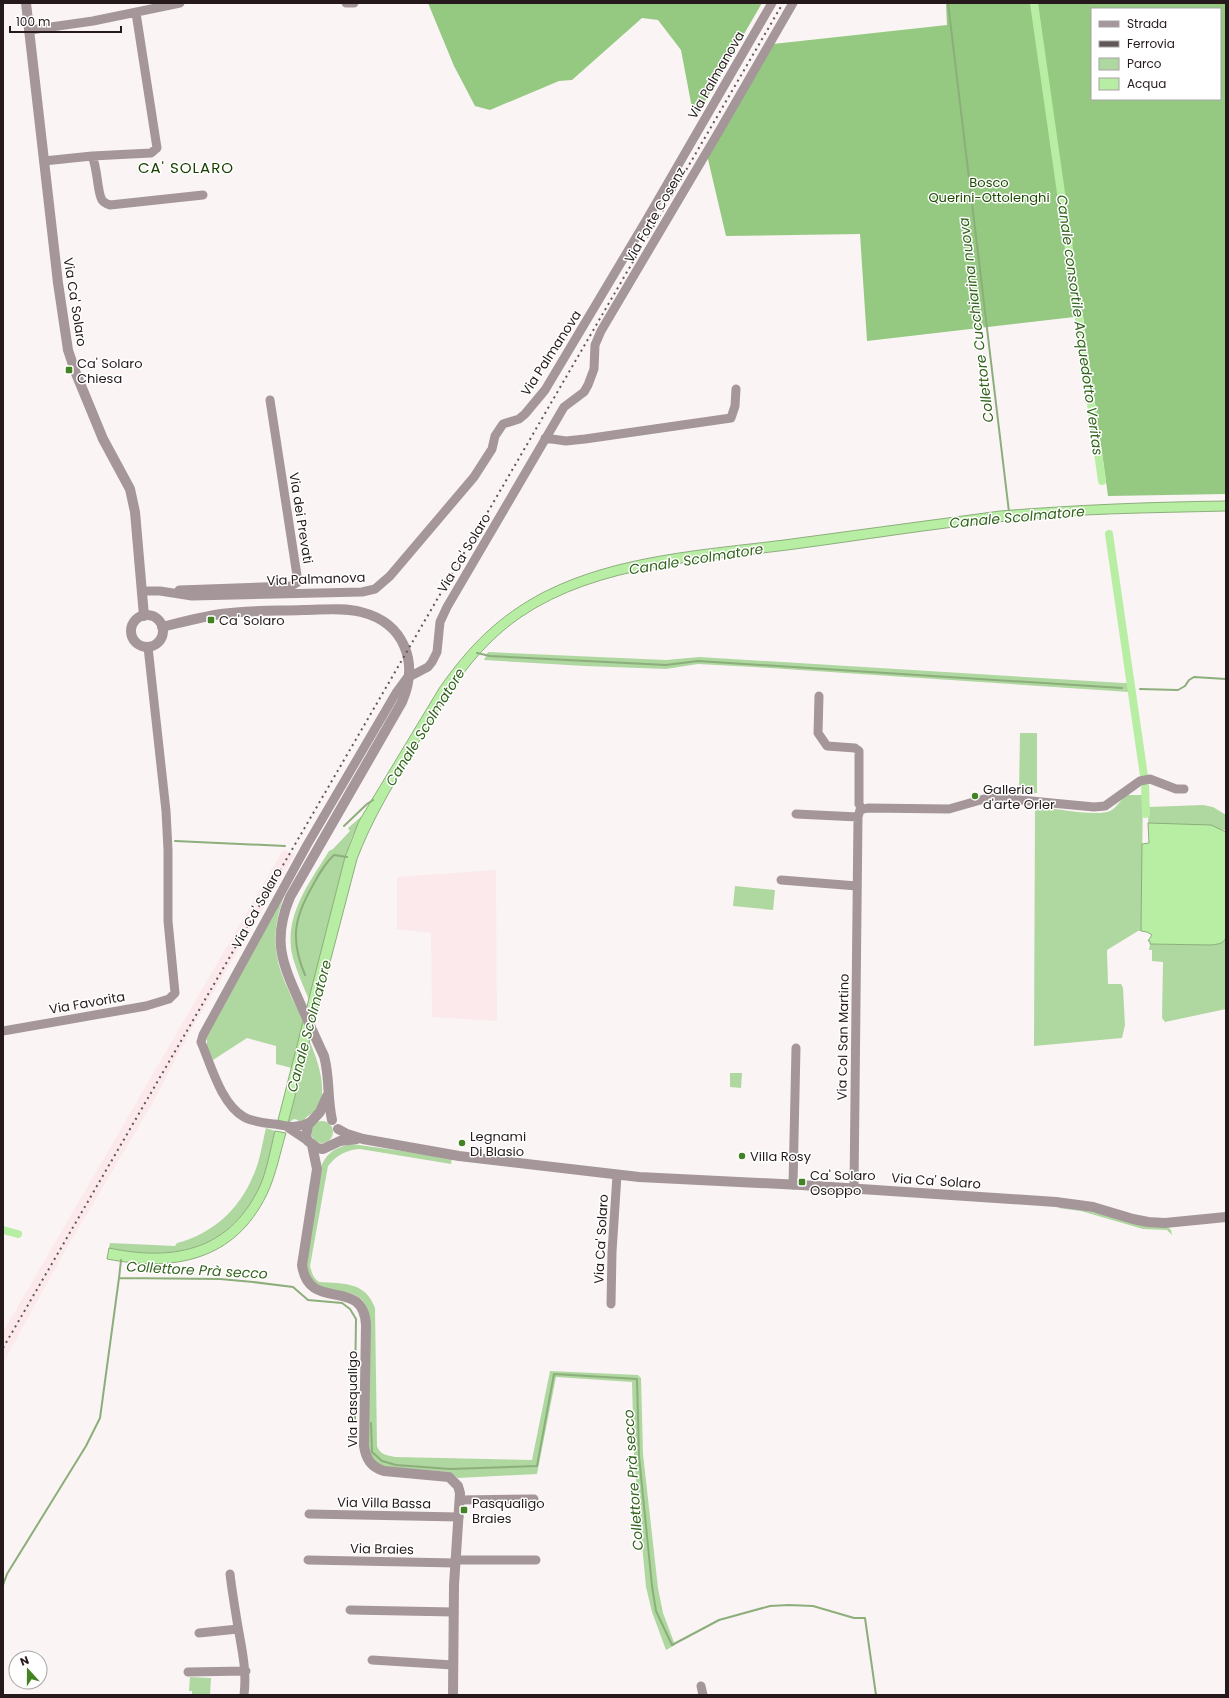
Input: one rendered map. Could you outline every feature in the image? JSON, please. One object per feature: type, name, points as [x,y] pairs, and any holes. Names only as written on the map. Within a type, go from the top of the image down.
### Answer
[{"type":"street","name":"Via Ca' Solaro","points":[[26,3],[62,312],[68,350],[103,439],[125,479],[133,499],[143,591],[144,616]]},
{"type":"street","points":[[30,30],[93,21],[180,3]]},
{"type":"street","points":[[346,3],[354,3]]},
{"type":"street","name":"Via Palmanova","points":[[143,591],[169,592],[192,596],[362,592],[375,589],[390,576],[474,477],[492,449],[495,436],[502,424],[519,419],[526,414],[545,390],[585,325],[772,3]]},
{"type":"street","name":"Via Forte Cosenz","points":[[545,438],[564,408],[584,392],[588,385],[594,369],[595,345],[601,331],[718,133],[792,3]]},
{"type":"street","points":[[44,161],[92,156],[151,154],[157,148],[136,13]]},
{"type":"street","points":[[92,156],[96,165],[100,197],[105,204],[110,205],[203,195]]},
{"type":"street","points":[[545,438],[566,440],[585,439],[731,418],[735,406],[736,389]]},
{"type":"street","name":"Via dei Prevati","points":[[169,592],[172,590],[291,586],[298,582],[270,400]]},
{"type":"street","name":"Via Ca' Solaro","points":[[332,1120],[321,1116],[303,1126],[288,1127],[244,1117],[232,1108],[223,1094],[202,1042],[203,1035],[307,845],[403,683],[412,675],[422,671],[432,662],[437,652],[438,630],[447,607],[545,438]]},
{"type":"street","name":"Via Ca' Solaro","points":[[162,627],[222,614],[351,610],[381,620],[395,632],[405,647],[408,656],[410,674],[409,684],[402,702],[306,867],[290,897],[284,913],[281,928],[282,955],[287,973],[327,1067],[329,1078],[328,1093],[332,1120],[338,1129],[347,1134],[363,1139],[480,1159],[617,1174],[1071,1203],[1093,1207],[1148,1222],[1164,1223],[1226,1217]]},
{"type":"street","points":[[144,616],[157,619],[162,627],[161,638],[153,646],[148,647],[138,645],[132,638],[131,633],[133,624],[136,620],[144,616]]},
{"type":"street","name":"Via Favorita","points":[[3,1031],[146,1006],[165,1001],[174,995],[176,988],[170,947],[168,914],[168,850],[166,811],[148,647]]},
{"type":"street","name":"Via Col San Martino","points":[[819,696],[818,733],[827,746],[854,748],[859,751],[860,813],[854,1189]]},
{"type":"street","points":[[796,814],[860,813],[868,808],[950,809],[984,799],[999,798],[1094,807],[1105,806],[1140,780],[1150,779],[1176,789],[1184,789]]},
{"type":"street","points":[[781,880],[858,886]]},
{"type":"street","points":[[793,1185],[796,1048]]},
{"type":"street","name":"Via Ca' Solaro","points":[[310,1143],[306,1130],[324,1105],[328,1093]]},
{"type":"street","name":"Via Ca' Solaro","points":[[288,1127],[317,1148],[330,1146],[348,1139],[363,1139]]},
{"type":"street","points":[[330,1146],[336,1140],[338,1129]]},
{"type":"street","name":"Via Pasqualigo","points":[[310,1143],[317,1169]]},
{"type":"street","name":"Via Pasqualigo","points":[[330,1146],[317,1169],[302,1265],[303,1271],[308,1283],[313,1288],[319,1292],[352,1298],[363,1311],[366,1325],[364,1446],[367,1459],[371,1465],[384,1471],[449,1477],[458,1486],[460,1500],[455,1561],[454,1695]]},
{"type":"street","name":"Via Ca' Solaro","points":[[611,1304],[612,1252],[617,1174]]},
{"type":"street","points":[[460,1500],[534,1499]]},
{"type":"street","name":"Via Villa Bassa","points":[[309,1514],[459,1517]]},
{"type":"street","name":"Via Braies","points":[[308,1560],[536,1560]]},
{"type":"street","points":[[230,1574],[246,1671],[244,1695]]},
{"type":"street","points":[[350,1610],[454,1612]]},
{"type":"street","points":[[198,1633],[238,1629]]},
{"type":"street","points":[[372,1660],[454,1666]]},
{"type":"street","points":[[188,1672],[246,1671]]},
{"type":"shaded area","points":[[283,850],[295,854],[190,1032],[152,1104],[65,1251],[3,1363],[3,1332]]},
{"type":"shaded area","points":[[496,870],[497,1021],[432,1017],[431,933],[397,929],[397,877]]},
{"type":"green space","points":[[428,3],[762,3],[697,115],[691,103],[681,50],[658,20],[642,18],[572,80],[559,81],[490,110],[475,106],[454,66]]},
{"type":"green space","name":"Bosco Querini-Ottolenghi","points":[[946,3],[1226,3],[1226,494],[1108,496],[1083,316],[867,341],[860,234],[726,236],[707,155],[773,44],[947,25]]},
{"type":"green space","points":[[488,652],[666,660],[699,657],[1128,683],[1129,692],[698,664],[666,669],[484,660]]},
{"type":"green space","points":[[1020,733],[1037,733],[1037,793],[1019,793]]},
{"type":"green space","points":[[1126,795],[1143,795],[1141,931],[1138,931],[1107,950],[1108,984],[1121,984],[1123,988],[1125,1025],[1122,1038],[1034,1046],[1035,806],[1085,813],[1103,813],[1112,810]]},
{"type":"green space","points":[[1203,805],[1213,807],[1226,815],[1226,832],[1225,830],[1148,823],[1149,807]]},
{"type":"green space","points":[[362,816],[345,857],[309,1000],[292,954],[292,926],[295,912],[307,887],[329,851],[333,849],[350,831],[348,828]]},
{"type":"green space","points":[[735,886],[775,890],[773,910],[733,906]]},
{"type":"green space","points":[[286,891],[278,916],[275,940],[276,952],[282,976],[303,1023],[292,1068],[276,1064],[276,1046],[247,1038],[213,1060],[207,1047],[207,1036]]},
{"type":"green space","points":[[1226,937],[1226,1009],[1165,1022],[1162,1018],[1163,962],[1152,961],[1152,950],[1149,950],[1150,944],[1190,945],[1225,940]]},
{"type":"green space","points":[[309,1040],[321,1075],[322,1094],[320,1103],[316,1110],[304,1120],[298,1122],[298,1120],[294,1119],[288,1123]]},
{"type":"green space","points":[[730,1073],[742,1073],[741,1088],[730,1087]]},
{"type":"green space","points":[[322,1121],[330,1124],[333,1132],[330,1140],[322,1143],[314,1140],[311,1132],[314,1124]]},
{"type":"green space","points":[[266,1128],[275,1131],[264,1176],[258,1190],[245,1211],[230,1227],[214,1239],[195,1247],[175,1252],[132,1252],[109,1248],[110,1243],[175,1246],[177,1243],[202,1234],[213,1227],[232,1210],[247,1188],[261,1153]]},
{"type":"green space","points":[[352,1144],[452,1158],[451,1164],[360,1149],[342,1154],[328,1166],[310,1266],[314,1277],[319,1282],[345,1284],[359,1288],[371,1299],[375,1308],[378,1449],[384,1454],[395,1457],[532,1460],[550,1371],[638,1375],[641,1378],[643,1454],[658,1588],[663,1613],[675,1645],[666,1650],[652,1612],[646,1587],[634,1458],[632,1382],[556,1377],[537,1474],[458,1478],[449,1472],[384,1467],[375,1462],[369,1452],[367,1308],[363,1301],[357,1296],[319,1285],[312,1280],[306,1265],[321,1167],[329,1154],[333,1151]]},
{"type":"green space","points":[[1061,1206],[1168,1227],[1171,1230],[1172,1235],[1167,1230],[1143,1229],[1081,1211],[1058,1208]]},
{"type":"green space","points":[[190,1677],[211,1678],[210,1695],[192,1695],[192,1691],[189,1691]]},
{"type":"water","points":[[1226,501],[1226,511],[1112,514],[1026,519],[689,562],[618,575],[584,586],[551,599],[521,617],[487,646],[458,680],[411,755],[369,832],[357,859],[288,1123],[278,1120],[345,857],[359,821],[440,687],[474,645],[512,611],[544,592],[601,570],[631,562],[692,551],[802,538],[1000,511],[1113,504]]},
{"type":"water","points":[[1148,823],[1211,825],[1226,832],[1226,937],[1222,942],[1211,945],[1150,944],[1150,941],[1148,941],[1152,935],[1141,931],[1142,844],[1149,843]]},
{"type":"water","points":[[275,1131],[286,1133],[273,1179],[267,1194],[254,1217],[238,1234],[220,1247],[200,1256],[179,1262],[156,1264],[132,1263],[107,1259],[109,1248],[132,1252],[154,1253],[175,1252],[195,1247],[214,1239],[230,1227],[245,1211],[258,1190],[266,1168]]},
{"type":"waterway","name":"Collettore Cucchiarina nuova","points":[[948,3],[1009,512]]},
{"type":"waterway","name":"Canale consortile Acquedotto Veritas","points":[[1034,3],[1102,481]]},
{"type":"waterway","name":"Canale consortile Acquedotto Veritas","points":[[1109,534],[1144,776]]},
{"type":"waterway","points":[[477,653],[490,656],[666,665],[698,661],[1122,688]]},
{"type":"waterway","points":[[1140,689],[1178,690],[1185,686],[1189,680],[1194,677],[1226,679]]},
{"type":"waterway","name":"Canale consortile Acquedotto Veritas","points":[[1145,785],[1146,814]]},
{"type":"waterway","points":[[344,826],[373,800]]},
{"type":"waterway","points":[[175,841],[285,846]]},
{"type":"waterway","points":[[305,975],[297,950],[296,929],[298,918],[307,897],[325,865],[334,855],[347,857]]},
{"type":"waterway","name":"Canale Scolmatore","points":[[3,1230],[18,1234]]},
{"type":"waterway","name":"Collettore Prà secco","points":[[121,1260],[119,1278],[220,1279],[253,1282],[293,1287],[308,1300],[342,1303],[350,1309],[356,1319],[355,1387]]},
{"type":"waterway","points":[[3,1585],[7,1574],[86,1446],[100,1418],[119,1278]]},
{"type":"waterway","name":"Collettore Prà secco","points":[[371,1423],[372,1452],[382,1461],[396,1465],[450,1469],[537,1466],[554,1374],[637,1379],[639,1456],[652,1586],[656,1611],[672,1645],[719,1620],[770,1606],[813,1606],[854,1618],[865,1618],[876,1695]]},
{"type":"waterway","name":"Collettore Prà secco","points":[[355,1393],[355,1421]]},
{"type":"railway","points":[[3,1348],[783,3]]},
{"type":"place","name":"Ca' Solaro Chiesa","points":[[69,370]]},
{"type":"place","name":"Ca' Solaro","points":[[211,620]]},
{"type":"place","name":"Galleria d'arte Orler","points":[[975,796]]},
{"type":"place","name":"Legnami Di Blasio","points":[[462,1143]]},
{"type":"place","name":"Villa Rosy","points":[[742,1156]]},
{"type":"place","name":"Ca' Solaro Osoppo","points":[[802,1182]]},
{"type":"place","name":"Pasqualigo Braies","points":[[464,1510]]},
{"type":"district","name":"CA' SOLARO","points":[[186,167]]}]
